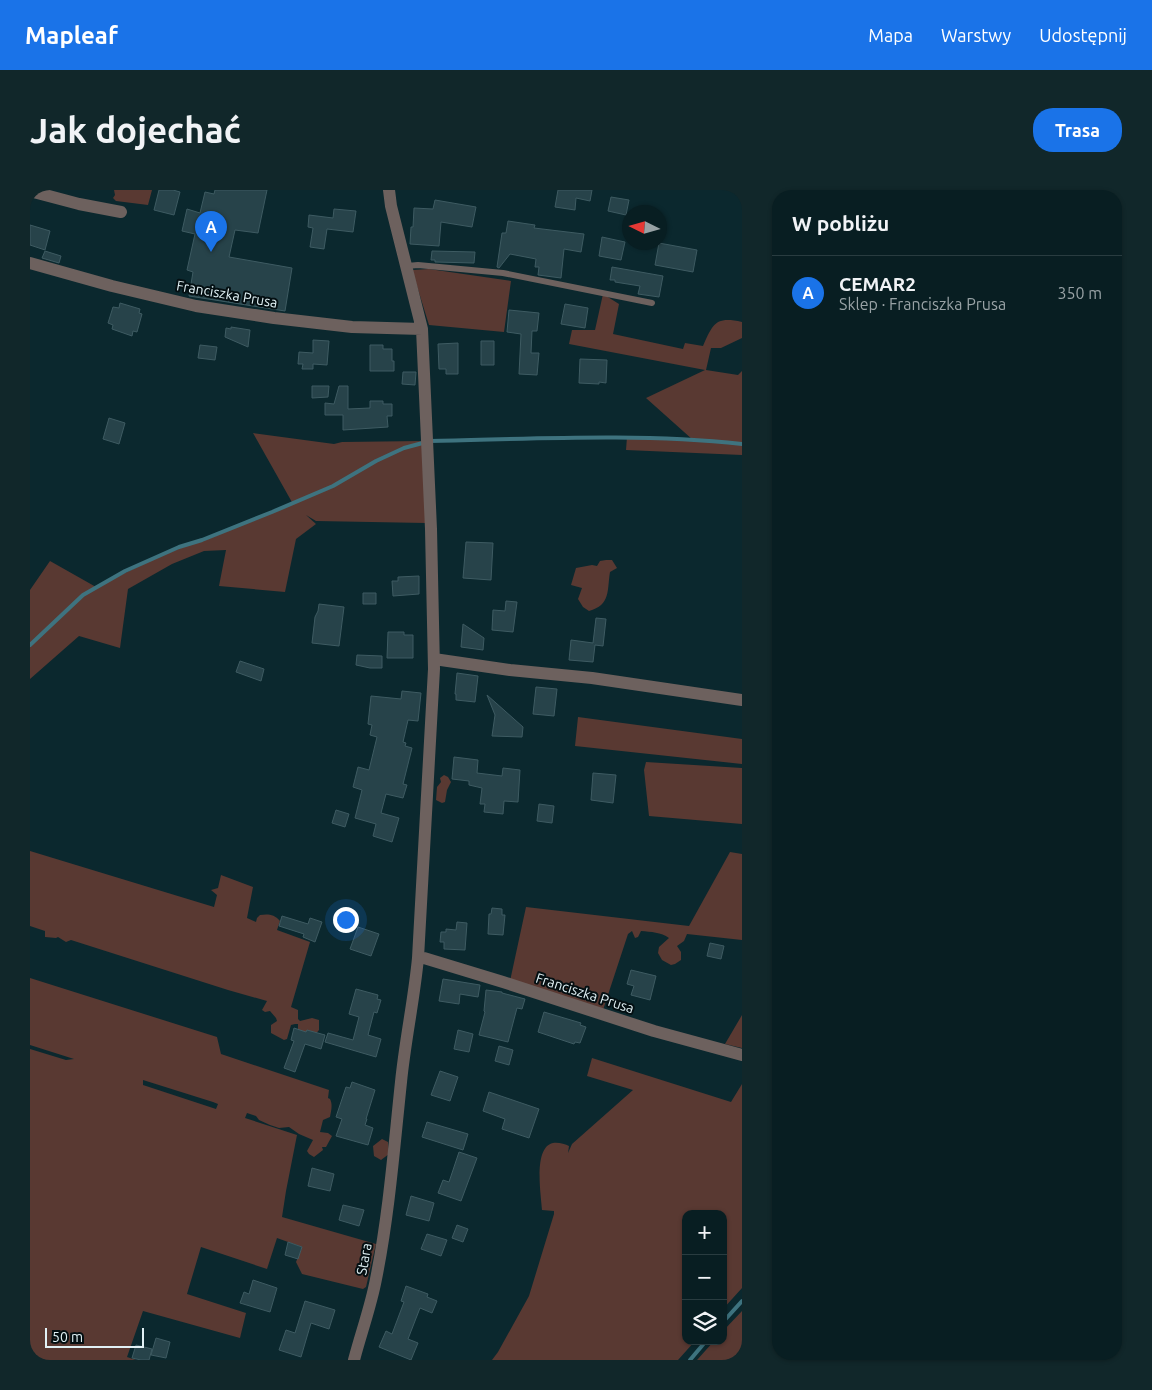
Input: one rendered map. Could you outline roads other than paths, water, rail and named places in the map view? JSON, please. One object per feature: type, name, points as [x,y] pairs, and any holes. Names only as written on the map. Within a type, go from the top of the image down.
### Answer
[{"type":"street","points":[[389,190],[390,206],[422,329],[431,529],[434,659],[418,958]]},
{"type":"street","points":[[30,191],[79,204],[121,212]]},
{"type":"street","name":"Franciszka Prusa","points":[[30,263],[112,286],[196,306],[352,327],[422,329]]},
{"type":"street","points":[[434,659],[510,670],[589,678],[742,700]]},
{"type":"street","name":"Franciszka Prusa","points":[[418,958],[424,958],[504,982],[654,1031],[742,1055]]},
{"type":"street","name":"Stara","points":[[354,1360],[376,1281],[387,1213],[401,1081],[418,958]]},
{"type":"lane","points":[[407,266],[418,264],[503,274],[652,303]]},
{"type":"waterway","points":[[30,645],[83,595],[125,571],[179,547],[202,540],[333,486],[376,461],[404,448],[430,441],[586,438],[664,439],[742,444]]},
{"type":"waterway","points":[[727,1318],[742,1301]]},
{"type":"waterway","points":[[690,1360],[703,1345]]},
{"type":"place","name":"CEMAR2","points":[[211,252]]}]
